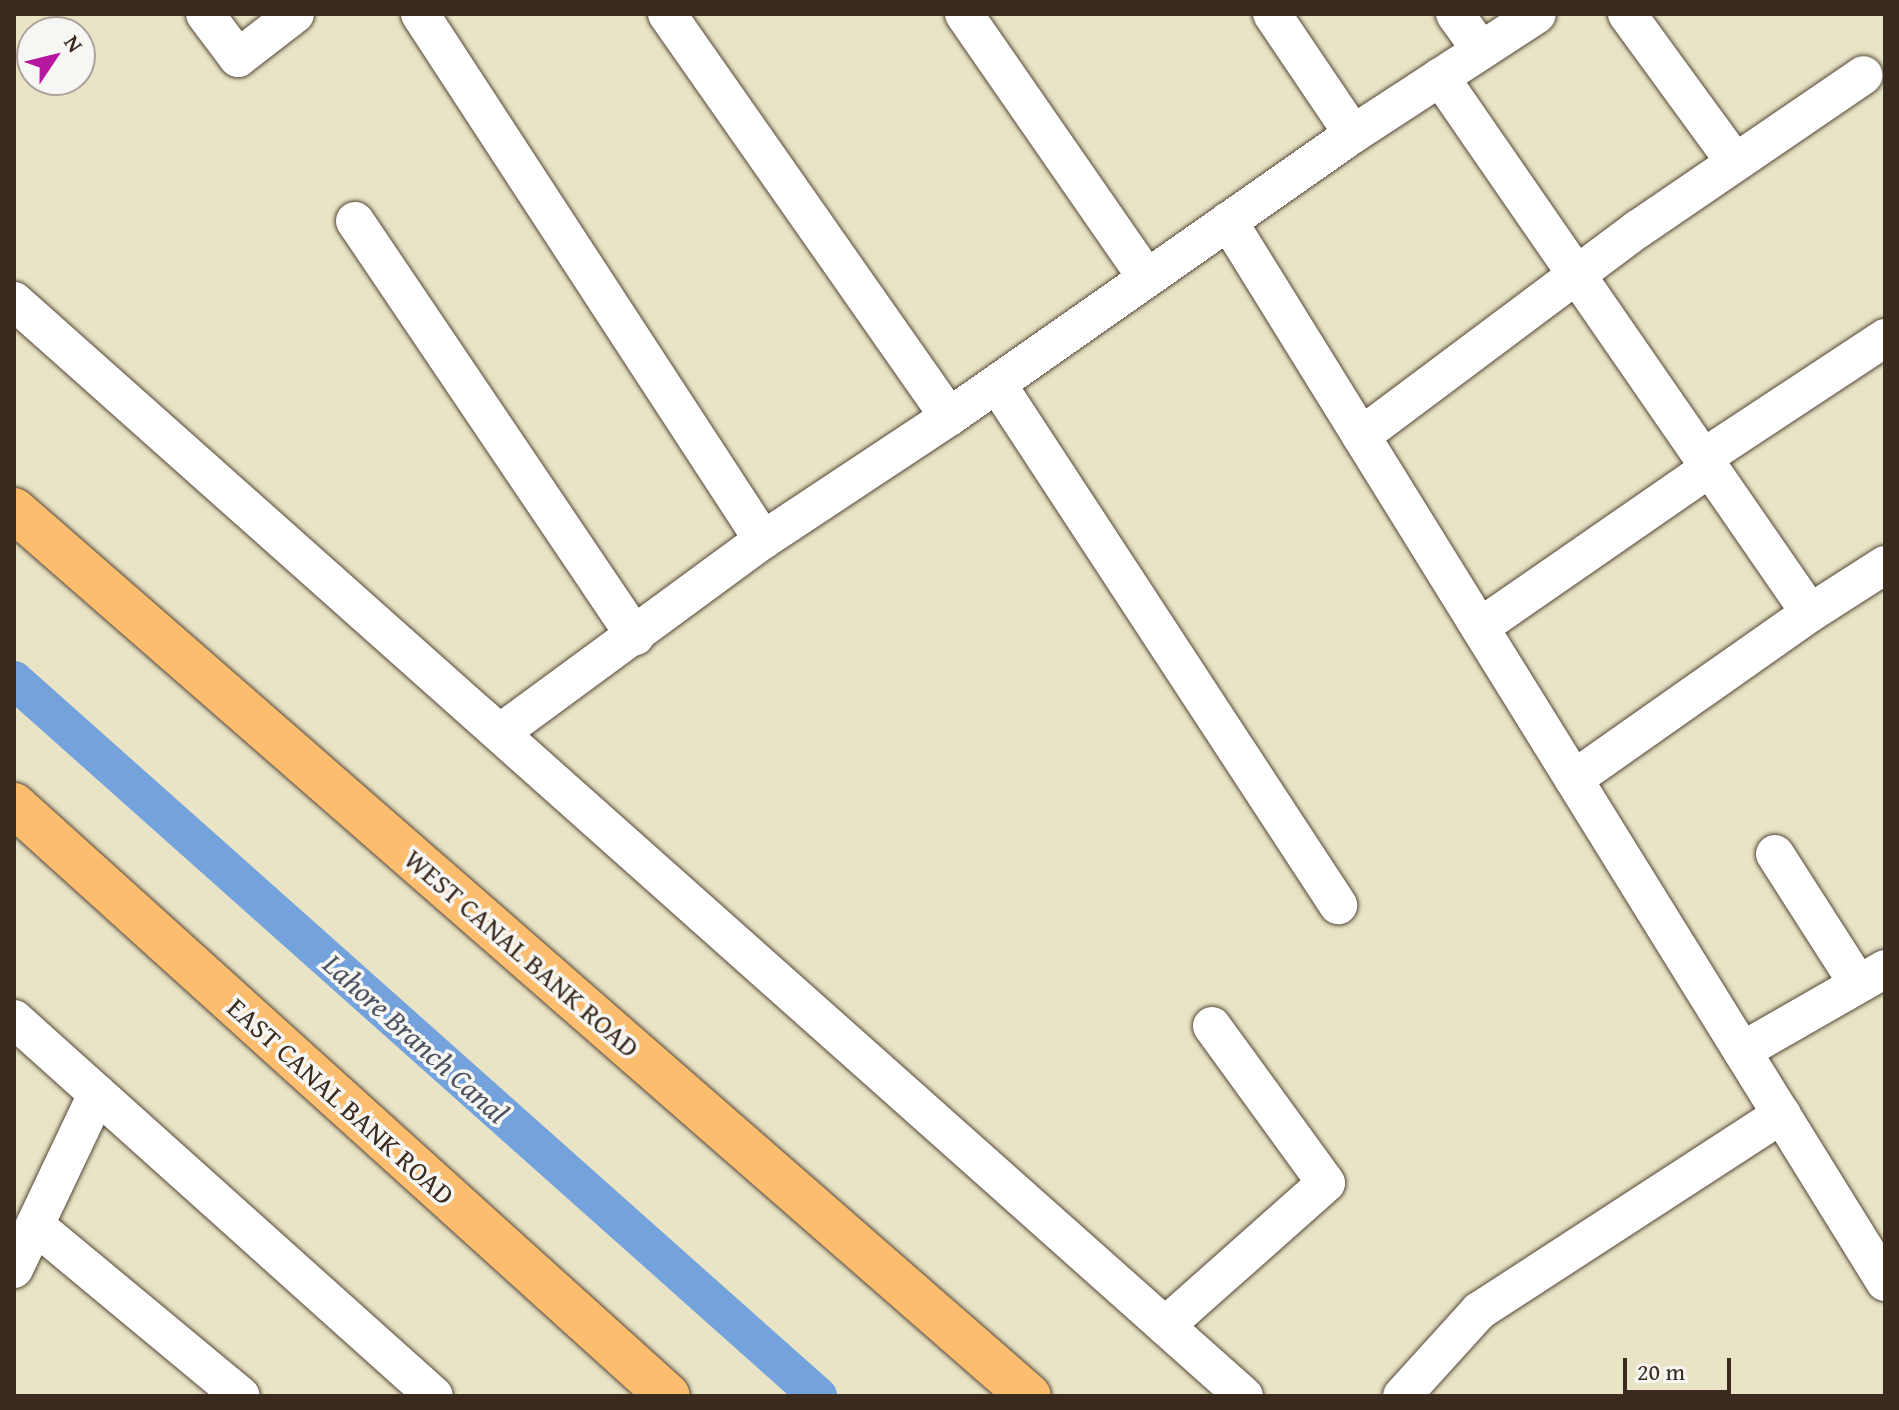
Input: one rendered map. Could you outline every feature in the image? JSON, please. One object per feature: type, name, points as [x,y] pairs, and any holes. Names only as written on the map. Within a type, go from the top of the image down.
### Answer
[{"type":"highway","name":"WEST CANAL BANK ROAD","points":[[14,510],[1029,1396]]},
{"type":"highway","name":"EAST CANAL BANK ROAD","points":[[14,805],[668,1396]]},
{"type":"street","points":[[205,14],[238,58],[295,14]]},
{"type":"street","points":[[420,14],[763,540]]},
{"type":"street","points":[[667,14],[949,417]]},
{"type":"street","points":[[964,14],[1147,278]]},
{"type":"street","points":[[1272,14],[1353,134]]},
{"type":"street","points":[[1455,14],[1481,50]]},
{"type":"street","points":[[500,733],[763,540],[997,384],[1353,134],[1537,14]]},
{"type":"street","points":[[1627,14],[1734,161]]},
{"type":"street","points":[[1361,436],[1734,161],[1864,75]]},
{"type":"street","points":[[1440,77],[1810,613]]},
{"type":"street","points":[[355,221],[635,636]]},
{"type":"street","points":[[1228,221],[1885,1282]]},
{"type":"street","points":[[14,301],[1244,1396]]},
{"type":"street","points":[[1480,627],[1885,338]]},
{"type":"street","points":[[997,384],[1338,905]]},
{"type":"street","points":[[1574,779],[1810,613],[1885,565]]},
{"type":"street","points":[[1742,1051],[1872,977],[1775,854]]},
{"type":"street","points":[[14,1019],[431,1395]]},
{"type":"street","points":[[1165,1326],[1326,1183],[1212,1026]]},
{"type":"street","points":[[14,1269],[97,1094]]},
{"type":"street","points":[[1402,1396],[1479,1311],[1782,1114]]},
{"type":"street","points":[[36,1226],[241,1396]]},
{"type":"waterway","name":"Lahore Branch Canal","points":[[14,680],[818,1396]]}]
